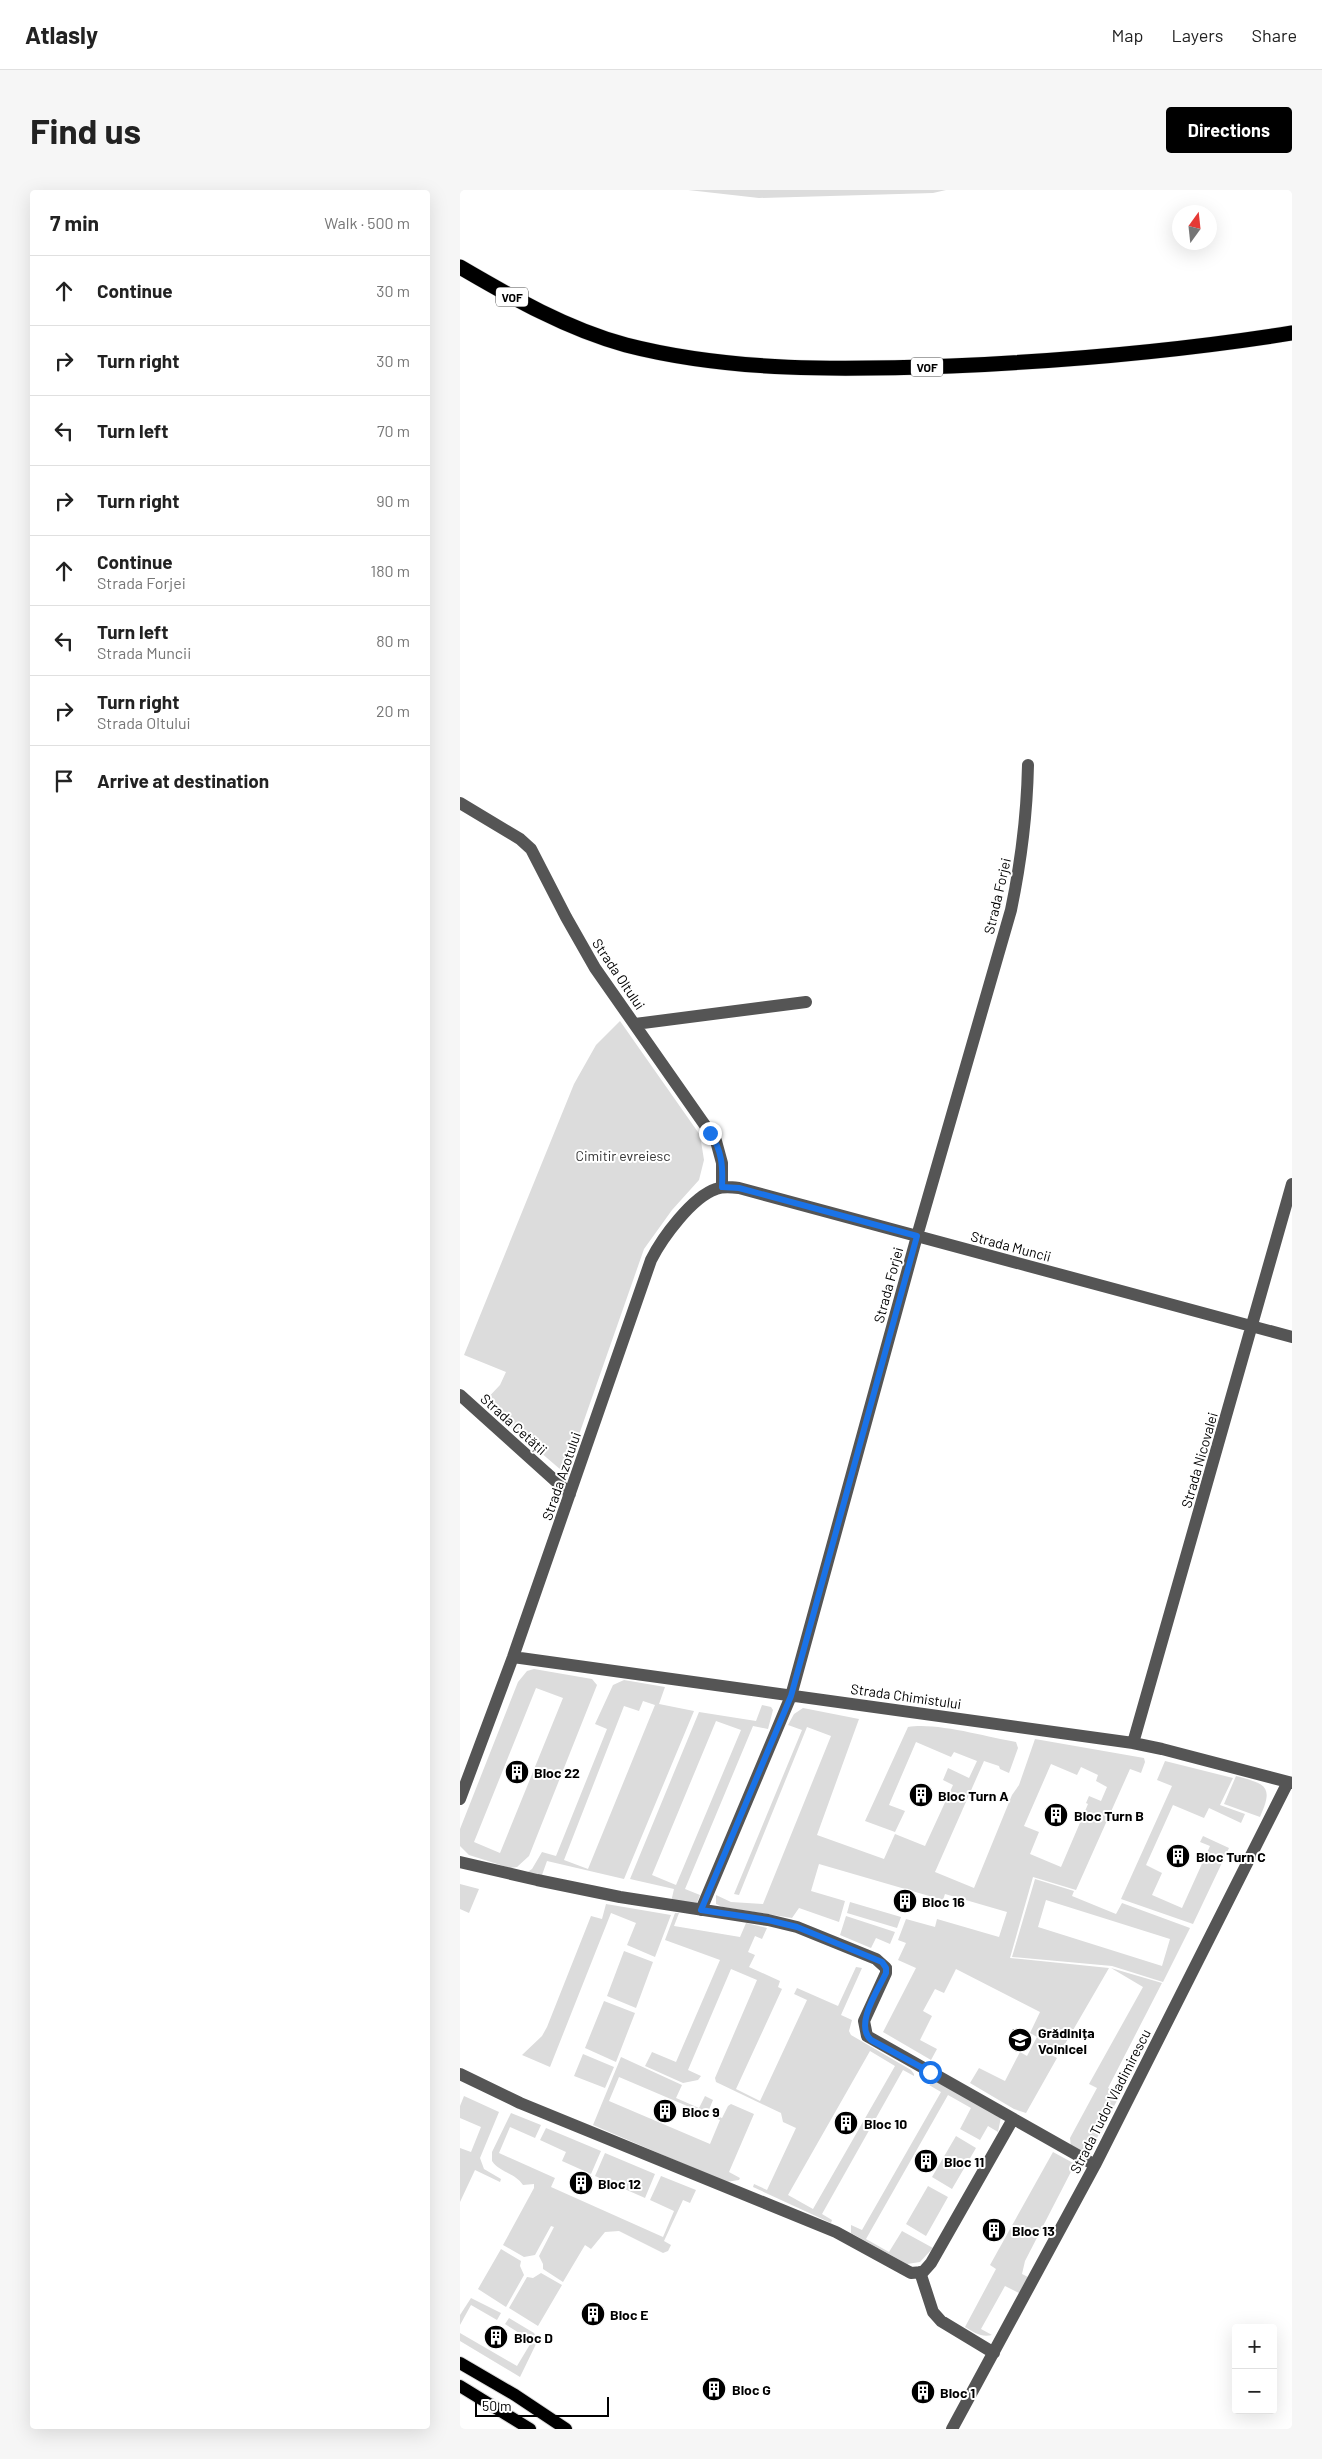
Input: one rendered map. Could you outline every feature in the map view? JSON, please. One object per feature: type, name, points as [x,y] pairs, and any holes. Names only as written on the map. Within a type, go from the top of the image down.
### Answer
[{"type":"highway","name":"VOF","points":[[460,267],[532,308],[596,336],[626,345],[685,356],[761,364],[852,368],[1002,364],[1221,344],[1292,333]]},
{"type":"main road","points":[[460,2363],[515,2395],[566,2429]]},
{"type":"main road","points":[[460,2386],[530,2429]]},
{"type":"street","name":"Strada Forjei","points":[[701,1910],[791,1696],[917,1236],[1011,910],[1019,872],[1026,818],[1028,765]]},
{"type":"street","name":"Strada Oltului","points":[[460,803],[520,839],[531,849],[580,943],[716,1141],[722,1163],[722,1187]]},
{"type":"street","points":[[635,1024],[806,1002]]},
{"type":"street","name":"Strada Nicovalei","points":[[1133,1744],[1292,1184]]},
{"type":"street","name":"Strada Muncii","points":[[722,1187],[739,1188],[1292,1336]]},
{"type":"street","name":"Strada Azotului","points":[[460,1799],[513,1657],[657,1248],[682,1215],[706,1194],[722,1187]]},
{"type":"street","name":"Strada Cetății","points":[[460,1395],[570,1494]]},
{"type":"street","name":"Strada Chimistului","points":[[513,1657],[1034,1728],[1162,1749],[1290,1782]]},
{"type":"street","name":"Strada Tudor Vladimirescu","points":[[952,2429],[1095,2165],[1290,1782]]},
{"type":"street","points":[[460,1862],[537,1880],[701,1910],[768,1920],[797,1927],[882,1962],[886,1968],[886,1973],[864,2021],[865,2032],[871,2040],[1095,2165]]},
{"type":"street","points":[[460,2074],[520,2103],[836,2232],[906,2271],[923,2272],[931,2263],[1013,2119]]},
{"type":"street","points":[[920,2272],[933,2312],[941,2321],[994,2353]]},
{"type":"green space","points":[[688,190],[946,190],[933,193],[759,198]]},
{"type":"green space","name":"Cimitir evreiesc","points":[[620,1021],[700,1135],[704,1160],[699,1180],[672,1210],[644,1249],[567,1469],[561,1470],[483,1403],[500,1385],[506,1372],[464,1355],[574,1084],[596,1045]]},
{"type":"green space","points":[[534,1669],[592,1679],[597,1685],[529,1856],[517,1867],[510,1868],[469,1855],[460,1846],[460,1829],[518,1682],[527,1671]],"holes":[[[536,1688],[563,1698],[500,1853],[474,1842]]]},
{"type":"green space","points":[[624,1680],[665,1687],[659,1704],[694,1711],[624,1879],[547,1861],[542,1875],[526,1873],[532,1869],[542,1852],[556,1856],[607,1729],[595,1724],[613,1685]],"holes":[[[643,1701],[655,1705],[588,1869],[564,1860],[624,1706],[639,1711]]]},
{"type":"green space","points":[[762,1705],[771,1707],[773,1710],[768,1729],[753,1726],[685,1889],[700,1895],[696,1905],[671,1902],[674,1889],[630,1879],[699,1712],[756,1721]],"holes":[[[716,1721],[741,1730],[676,1885],[652,1875]]]},
{"type":"green space","points":[[803,1708],[859,1719],[817,1835],[884,1859],[895,1834],[925,1846],[953,1785],[943,1780],[948,1768],[969,1778],[977,1761],[954,1752],[951,1757],[916,1742],[889,1805],[905,1811],[895,1832],[865,1821],[908,1727],[947,1728],[1016,1742],[1018,1748],[1009,1773],[1000,1769],[999,1766],[984,1761],[935,1872],[974,1888],[1012,1795],[1019,1785],[1035,1739],[1144,1758],[1145,1762],[1141,1773],[1130,1769],[1076,1890],[1033,1877],[1010,1958],[1109,1968],[1058,2056],[1038,2048],[1057,2058],[1026,2113],[1014,2109],[970,2083],[979,2068],[1005,2081],[1020,2052],[1027,2056],[1037,2037],[1030,2033],[1040,2012],[956,1969],[944,1993],[935,1989],[923,2011],[932,2016],[920,2040],[937,2049],[931,2060],[883,2032],[916,1968],[898,1960],[906,1943],[898,1940],[906,1919],[935,1927],[937,1919],[999,1937],[1007,1912],[945,1894],[943,1900],[819,1864],[811,1891],[845,1901],[839,1922],[799,1908],[792,1918],[723,1907],[716,1904],[716,1895],[731,1902],[763,1904],[831,1736],[807,1727],[739,1895],[734,1894],[802,1730],[788,1725],[794,1714]],"holes":[[[1051,1764],[1077,1775],[1081,1767],[1098,1775],[1096,1781],[1107,1787],[1101,1801],[1089,1796],[1086,1803],[1088,1804],[1061,1867],[1030,1854],[1039,1832],[1024,1826]]]},
{"type":"green space","points":[[1165,1761],[1233,1778],[1220,1805],[1245,1814],[1241,1823],[1209,1808],[1204,1818],[1173,1805],[1146,1865],[1162,1873],[1152,1895],[1182,1908],[1210,1846],[1200,1842],[1203,1836],[1229,1848],[1193,1924],[1121,1899],[1172,1786],[1157,1780]]},
{"type":"green space","points":[[1236,1776],[1254,1781],[1264,1788],[1266,1799],[1260,1817],[1224,1804]]},
{"type":"green space","points":[[1035,1879],[1074,1891],[1072,1896],[1116,1914],[1122,1903],[1190,1928],[1163,1982],[1112,1966],[1012,1957]],"holes":[[[1046,1900],[1170,1939],[1162,1966],[1038,1927]]]},
{"type":"green space","points":[[460,1884],[479,1889],[469,1913],[460,1909]]},
{"type":"green space","points":[[850,1902],[901,1917],[897,1928],[847,1913]]},
{"type":"green space","points":[[606,1904],[671,1915],[655,1957],[627,1945],[636,1923],[611,1913],[550,2067],[522,2055],[542,2036],[591,1916],[602,1919]]},
{"type":"green space","points":[[675,1913],[679,1913],[674,1926],[740,1937],[746,1923],[767,1928],[762,1939],[755,1936],[748,1952],[755,1955],[749,1967],[780,1981],[778,1987],[782,1989],[736,2089],[760,2101],[807,2000],[794,1994],[797,1988],[838,2006],[856,1967],[862,1968],[841,2015],[852,2020],[849,2031],[851,2035],[911,2070],[914,2076],[903,2070],[822,2214],[832,2220],[831,2223],[753,2187],[754,2184],[767,2190],[796,2128],[783,2122],[781,2113],[716,2082],[715,2078],[757,1980],[731,1969],[688,2070],[701,2076],[698,2080],[683,2083],[645,2066],[652,2052],[676,2062],[720,1960],[665,1940]],"holes":[[[870,2051],[895,2066],[813,2209],[788,2195]]]},
{"type":"green space","points":[[846,1916],[895,1932],[890,1944],[876,1938],[871,1948],[840,1935]]},
{"type":"green space","points":[[624,1951],[653,1962],[636,2008],[607,1996]]},
{"type":"green space","points":[[1111,1968],[1162,1983],[1108,2088],[1120,2095],[1090,2151],[1084,2154],[1071,2147],[1070,2138],[1097,2088],[1089,2084],[1143,1987]]},
{"type":"green space","points":[[604,2001],[635,2013],[616,2062],[585,2048]]},
{"type":"green space","points":[[583,2054],[614,2067],[605,2088],[574,2076]]},
{"type":"green space","points":[[621,2057],[682,2085],[676,2098],[699,2108],[705,2096],[713,2100],[708,2112],[722,2118],[731,2104],[754,2114],[729,2172],[740,2178],[739,2180],[726,2182],[593,2125]],"holes":[[[619,2077],[720,2120],[710,2144],[609,2101]]]},
{"type":"green space","points":[[936,2080],[1001,2117],[998,2132],[988,2126],[980,2140],[960,2129],[971,2108],[948,2095],[866,2239],[889,2252],[902,2231],[933,2248],[920,2262],[907,2264],[851,2233],[851,2225],[862,2230],[941,2092],[929,2085]]},
{"type":"green space","points":[[464,2096],[499,2112],[480,2158],[484,2169],[501,2179],[500,2182],[475,2170],[460,2202],[460,2148],[471,2152],[481,2127],[460,2118],[460,2106]]},
{"type":"green space","points":[[511,2113],[541,2125],[535,2138],[510,2127],[499,2153],[555,2178],[551,2187],[663,2237],[674,2211],[650,2200],[661,2176],[696,2190],[690,2203],[683,2200],[664,2241],[671,2245],[668,2251],[663,2253],[619,2231],[605,2232],[591,2249],[585,2245],[563,2282],[543,2269],[539,2256],[554,2227],[551,2226],[535,2255],[524,2257],[503,2245],[534,2188],[534,2184],[523,2185],[492,2161],[492,2152]]},
{"type":"green space","points":[[546,2128],[601,2151],[591,2174],[562,2161],[566,2152],[540,2140]]},
{"type":"green space","points":[[956,2136],[976,2148],[952,2189],[932,2177]]},
{"type":"green space","points":[[1053,2152],[1075,2164],[1025,2261],[1022,2274],[1028,2277],[1019,2293],[1005,2286],[981,2329],[992,2335],[978,2334],[965,2327],[996,2269],[990,2265]]},
{"type":"green space","points":[[605,2153],[655,2174],[645,2198],[595,2176]]},
{"type":"green space","points":[[928,2186],[948,2197],[926,2236],[906,2224]]},
{"type":"green space","points":[[501,2249],[521,2261],[520,2266],[524,2275],[506,2307],[478,2289]]},
{"type":"green space","points":[[541,2273],[562,2285],[538,2326],[509,2308],[527,2277],[533,2278]]},
{"type":"green space","points":[[471,2298],[501,2313],[497,2320],[471,2305],[460,2325],[460,2315]]},
{"type":"green space","points":[[509,2318],[534,2333],[538,2340],[520,2377],[460,2341],[460,2333],[517,2366],[532,2341],[505,2324]]},
{"type":"place","name":"Bloc 22","points":[[517,1772]]},
{"type":"place","name":"Bloc Turn A","points":[[921,1795]]},
{"type":"place","name":"Bloc Turn B","points":[[1056,1815]]},
{"type":"place","name":"Bloc Turn C","points":[[1178,1856]]},
{"type":"place","name":"Bloc 16","points":[[905,1901]]},
{"type":"place","name":"Grădinița Voinicel","points":[[1020,2040]]},
{"type":"place","name":"Bloc 9","points":[[665,2111]]},
{"type":"place","name":"Bloc 10","points":[[846,2123]]},
{"type":"place","name":"Bloc 11","points":[[926,2161]]},
{"type":"place","name":"Bloc 12","points":[[581,2183]]},
{"type":"place","name":"Bloc 13","points":[[994,2230]]},
{"type":"place","name":"Bloc E","points":[[593,2314]]},
{"type":"place","name":"Bloc D","points":[[496,2337]]},
{"type":"place","name":"Bloc G","points":[[714,2389]]},
{"type":"place","name":"Bloc 1","points":[[923,2392]]},
{"type":"route","points":[[710,1133],[716,1141],[720,1152],[723,1173],[722,1187],[739,1188],[917,1236],[791,1696],[701,1910],[768,1920],[797,1927],[882,1962],[886,1968],[886,1973],[864,2021],[865,2032],[871,2040],[930,2072]]}]
